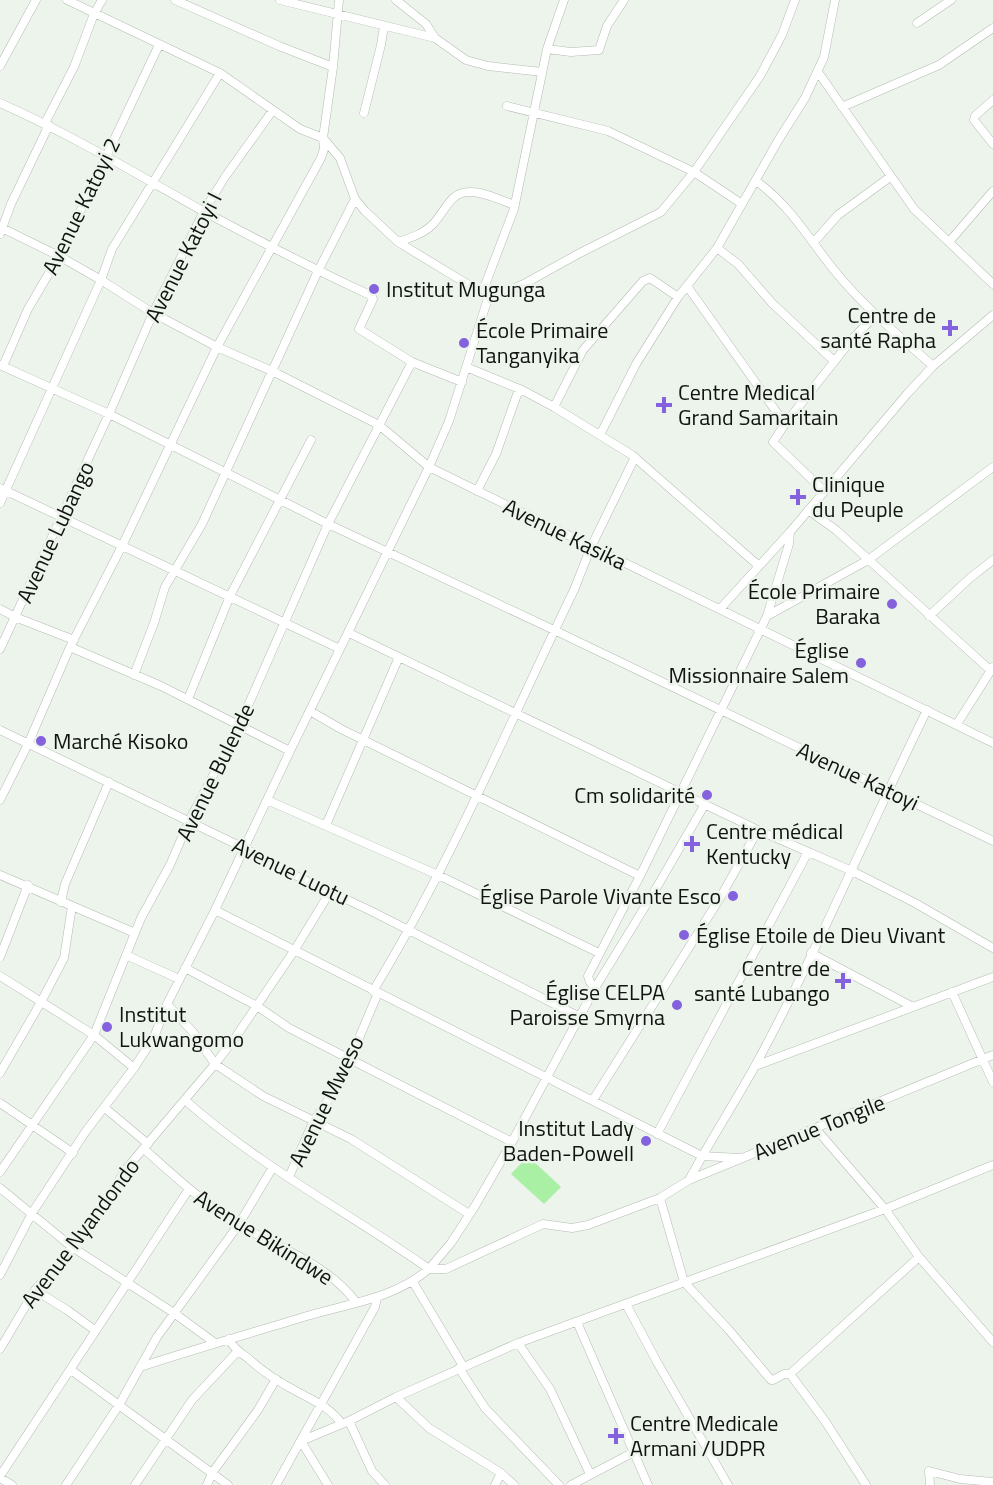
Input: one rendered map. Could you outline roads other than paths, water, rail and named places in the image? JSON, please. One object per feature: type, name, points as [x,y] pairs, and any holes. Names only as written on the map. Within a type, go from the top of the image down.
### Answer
[{"type":"street","points":[[0,66],[36,0]]},
{"type":"street","points":[[67,0],[220,73],[300,129],[323,138],[340,158],[355,200],[398,242],[486,294],[499,296],[661,212],[694,171],[760,76],[782,35],[795,0]]},
{"type":"street","points":[[1,230],[102,0]]},
{"type":"street","points":[[176,0],[258,37],[333,67]]},
{"type":"street","points":[[280,0],[435,38]]},
{"type":"street","points":[[0,800],[28,744],[72,644],[122,546],[217,347],[321,158],[324,149],[323,138],[339,0]]},
{"type":"street","points":[[396,0],[426,24],[435,38],[466,60],[488,66],[542,72]]},
{"type":"street","points":[[0,1275],[32,1213],[86,1131],[134,1068],[154,1037],[179,979],[215,910],[450,421],[486,294],[515,206],[547,49],[564,0]]},
{"type":"street","points":[[547,49],[571,52],[599,50],[607,26],[624,0]]},
{"type":"street","points":[[600,435],[636,364],[678,297],[717,248],[779,139],[806,98],[824,57],[835,0]]},
{"type":"street","points":[[916,23],[951,0]]},
{"type":"street","points":[[364,113],[384,26]]},
{"type":"street","points":[[842,107],[939,65],[993,28]]},
{"type":"street","name":"Avenue Katoyi 2","points":[[1,365],[28,309],[59,256],[159,45]]},
{"type":"street","points":[[818,72],[914,209],[993,284]]},
{"type":"street","points":[[0,503],[3,490],[52,389],[101,280],[112,249],[220,73]]},
{"type":"street","points":[[993,100],[975,116],[974,120],[993,144]]},
{"type":"street","points":[[0,103],[47,124],[272,247],[372,296],[373,299],[358,328],[412,362],[462,382]]},
{"type":"street","points":[[507,106],[608,131],[694,171],[742,204]]},
{"type":"street","name":"Avenue Katoyi I","points":[[109,414],[153,313],[204,211],[225,177],[273,110]]},
{"type":"street","points":[[814,242],[838,215],[890,177]]},
{"type":"street","points":[[756,181],[784,204],[835,271],[876,315],[933,366]]},
{"type":"street","points":[[949,242],[993,190]]},
{"type":"street","points":[[398,242],[434,224],[453,196],[460,193],[472,192],[515,206]]},
{"type":"street","points":[[134,675],[165,587],[194,538],[274,372],[318,271],[355,200]]},
{"type":"street","name":"Avenue Kasika","points":[[1,230],[59,256],[153,313],[217,347],[274,372],[380,425],[429,467],[993,743]]},
{"type":"street","points":[[717,248],[738,264],[772,303],[834,361]]},
{"type":"street","points":[[554,407],[583,350],[644,281],[650,278],[678,297]]},
{"type":"street","points":[[687,286],[785,424]]},
{"type":"street","points":[[824,491],[774,445],[774,440],[834,361],[876,315]]},
{"type":"street","points":[[720,609],[790,532],[933,366],[993,315]]},
{"type":"street","name":"Avenue Bulende","points":[[0,1172],[93,1035],[135,933],[239,726],[328,524],[412,362]]},
{"type":"street","name":"Avenue Katoyi","points":[[1,365],[109,414],[278,500],[993,841]]},
{"type":"street","points":[[466,367],[519,389],[554,407],[635,457],[759,566]]},
{"type":"street","points":[[477,491],[496,454],[519,389]]},
{"type":"street","name":"Avenue Lubango","points":[[0,649],[109,414]]},
{"type":"street","points":[[188,699],[230,596],[311,440]]},
{"type":"street","name":"Avenue Mweso","points":[[289,1177],[313,1122],[340,1083],[376,992],[438,875],[517,712],[585,566],[591,547],[635,457]]},
{"type":"street","points":[[767,616],[868,560],[993,466]]},
{"type":"street","points":[[3,490],[340,649]]},
{"type":"street","points":[[808,510],[836,530],[929,616],[992,668],[957,724]]},
{"type":"street","points":[[595,988],[588,976],[640,876],[767,616],[789,544],[790,532]]},
{"type":"street","points":[[929,616],[993,560]]},
{"type":"street","points":[[0,609],[188,699],[290,751]]},
{"type":"street","points":[[349,633],[758,830],[852,871],[915,903],[993,948]]},
{"type":"street","points":[[326,825],[399,657]]},
{"type":"street","points":[[689,1180],[755,1066],[852,871],[888,789],[927,710]]},
{"type":"street","points":[[310,711],[363,740],[640,876]]},
{"type":"street","name":"Avenue Luotu","points":[[0,730],[244,848],[286,872],[410,930],[580,1017]]},
{"type":"street","points":[[61,902],[65,884],[109,782]]},
{"type":"street","points":[[267,800],[438,875],[599,953]]},
{"type":"street","points":[[140,1367],[215,1343],[377,1298],[413,1282],[429,1269],[451,1243],[512,1142],[595,988],[705,804]]},
{"type":"street","points":[[593,1100],[720,898],[758,830]]},
{"type":"street","points":[[657,1134],[808,852]]},
{"type":"street","points":[[0,874],[135,933]]},
{"type":"street","points":[[0,957],[28,885]]},
{"type":"street","name":"Avenue Nyandondo","points":[[0,1349],[35,1290],[72,1247],[111,1194],[126,1169],[215,1064],[257,1006],[330,892]]},
{"type":"street","points":[[0,1073],[42,1002],[63,958],[72,906]]},
{"type":"street","name":"Avenue Tongile","points":[[215,910],[702,1155],[743,1158],[993,1055]]},
{"type":"street","points":[[811,953],[913,1007]]},
{"type":"street","points":[[126,955],[179,979]]},
{"type":"street","points":[[185,968],[257,1006],[289,1028],[512,1142]]},
{"type":"street","points":[[0,976],[93,1035],[134,1068]]},
{"type":"street","points":[[755,1066],[993,977]]},
{"type":"street","points":[[952,992],[993,1082]]},
{"type":"street","points":[[167,1004],[193,1032],[215,1064],[262,1096],[351,1139],[469,1214]]},
{"type":"street","points":[[185,1100],[210,1123],[273,1167],[429,1269],[446,1269],[543,1224],[572,1227],[588,1225],[660,1198],[689,1180],[743,1158]]},
{"type":"street","points":[[0,1103],[73,1153]]},
{"type":"street","name":"Avenue Bikindwe","points":[[105,1108],[189,1189],[239,1224],[308,1262],[344,1287],[356,1302]]},
{"type":"street","points":[[816,1129],[885,1209],[919,1257],[993,1342]]},
{"type":"street","points":[[66,1485],[119,1405],[157,1337],[239,1224],[273,1167]]},
{"type":"street","points":[[301,1441],[518,1343],[885,1209],[990,1167],[993,1177]]},
{"type":"street","points":[[0,1188],[72,1247],[174,1313],[215,1343]]},
{"type":"street","points":[[12,1485],[0,1477],[189,1189]]},
{"type":"street","points":[[660,1198],[684,1282],[771,1380],[784,1374],[790,1374],[919,1257]]},
{"type":"street","points":[[413,1282],[485,1408],[559,1485]]},
{"type":"street","points":[[35,1290],[96,1331]]},
{"type":"street","points":[[276,1485],[375,1307],[377,1298]]},
{"type":"street","points":[[626,1304],[728,1485]]},
{"type":"street","points":[[577,1322],[632,1453],[648,1485]]},
{"type":"street","points":[[229,1339],[238,1351],[276,1380],[320,1403],[345,1423],[372,1471],[385,1485]]},
{"type":"street","points":[[518,1343],[550,1389],[591,1474]]},
{"type":"street","points":[[135,1485],[192,1400],[238,1351]]},
{"type":"street","points":[[71,1370],[228,1485]]},
{"type":"street","points":[[790,1374],[825,1421],[866,1485]]},
{"type":"street","points":[[207,1485],[212,1473],[258,1410],[276,1380]]},
{"type":"street","points":[[396,1397],[429,1428],[501,1473],[514,1485]]},
{"type":"street","points":[[301,1441],[328,1485]]},
{"type":"street","points":[[571,1485],[632,1453]]},
{"type":"street","points":[[930,1485],[929,1470],[960,1479],[993,1482]]},
{"type":"street","points":[[495,1485],[501,1473]]},
{"type":"place","name":"Institut Mugunga","points":[[374,289]]},
{"type":"place","name":"Centre de santé Rapha","points":[[950,328]]},
{"type":"place","name":"École Primaire Tanganyika","points":[[464,343]]},
{"type":"place","name":"Centre Medical Grand Samaritain","points":[[664,405]]},
{"type":"place","name":"Clinique du Peuple","points":[[798,497]]},
{"type":"place","name":"École Primaire Baraka","points":[[892,604]]},
{"type":"place","name":"Église Missionnaire Salem","points":[[861,663]]},
{"type":"place","name":"Marché Kisoko","points":[[41,741]]},
{"type":"place","name":"Cm solidarité","points":[[707,795]]},
{"type":"place","name":"Centre médical Kentucky","points":[[692,844]]},
{"type":"place","name":"Église Parole Vivante Esco","points":[[733,896]]},
{"type":"place","name":"Église Etoile de Dieu Vivant","points":[[684,935]]},
{"type":"place","name":"Centre de santé Lubango","points":[[843,981]]},
{"type":"place","name":"Église CELPA Paroisse Smyrna","points":[[677,1005]]},
{"type":"place","name":"Institut Lukwangomo","points":[[107,1027]]},
{"type":"place","name":"Institut Lady Baden-Powell","points":[[646,1141]]},
{"type":"place","name":"Centre Medicale Armani /UDPR","points":[[616,1436]]}]
